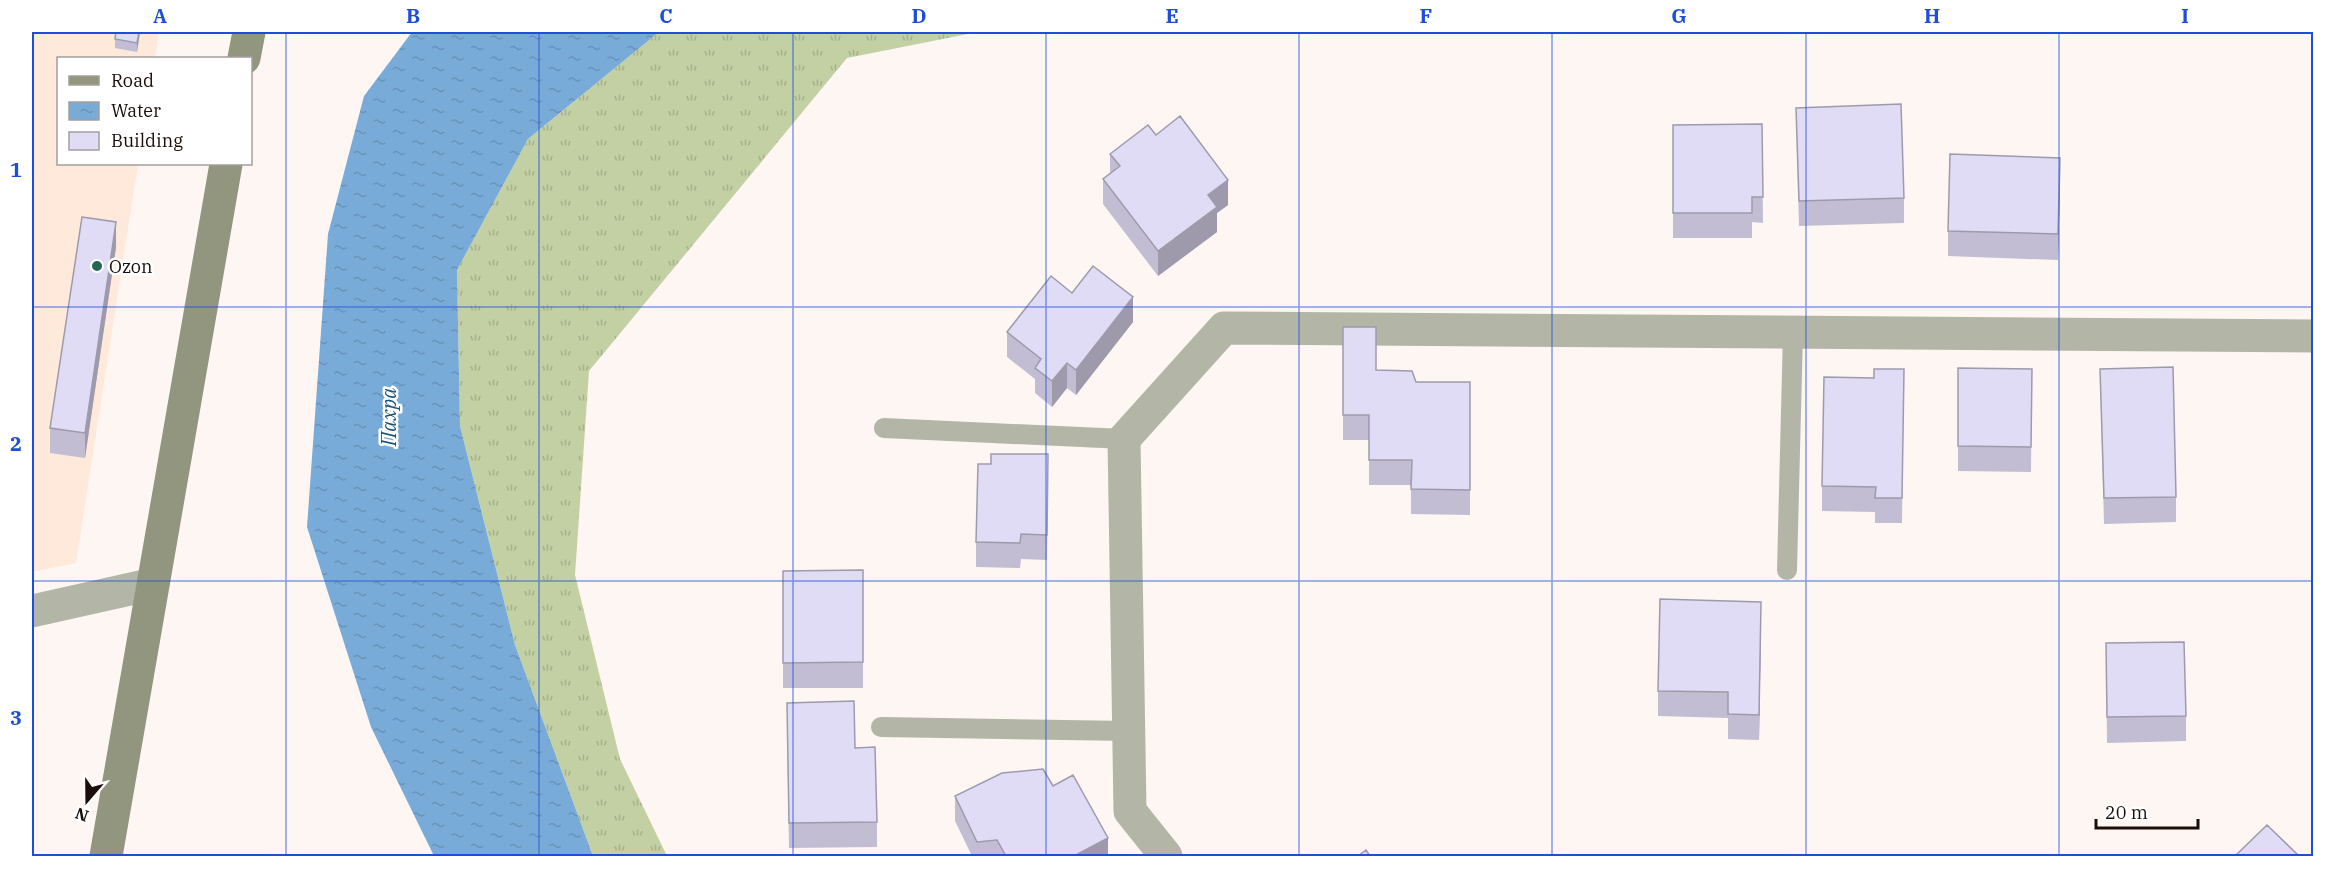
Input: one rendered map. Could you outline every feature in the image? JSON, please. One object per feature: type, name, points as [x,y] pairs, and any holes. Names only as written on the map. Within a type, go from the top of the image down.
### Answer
[{"type":"main road","points":[[244,57],[249,32]]},
{"type":"main road","points":[[106,856],[226,165]]},
{"type":"street","points":[[1166,856],[1130,811],[1124,440],[1224,328],[2313,336]]},
{"type":"street","points":[[32,610],[153,584]]},
{"type":"lane","points":[[1787,570],[1792,332]]},
{"type":"lane","points":[[884,428],[1124,440]]},
{"type":"lane","points":[[881,727],[1129,731]]},
{"type":"shaded area","points":[[32,32],[159,32],[155,57],[57,57],[57,165],[138,165],[76,563],[32,572]]},
{"type":"green space","points":[[659,32],[978,32],[847,58],[589,371],[575,575],[620,759],[667,856],[593,856],[515,645],[460,426],[457,270],[528,139]]},
{"type":"water","name":"Пахра","points":[[412,32],[659,32],[528,139],[457,270],[460,426],[515,645],[593,856],[434,856],[371,727],[307,527],[328,234],[364,96]]},
{"type":"building","points":[[116,32],[139,32],[137,43],[115,39]]},
{"type":"building","points":[[1901,104],[1904,198],[1799,201],[1796,108]]},
{"type":"building","points":[[1180,116],[1228,180],[1208,195],[1217,207],[1158,251],[1103,179],[1120,166],[1110,154],[1148,125],[1156,135]]},
{"type":"building","points":[[1762,124],[1763,197],[1752,197],[1752,213],[1673,213],[1673,125]]},
{"type":"building","points":[[1950,154],[2060,158],[2058,234],[1948,231]]},
{"type":"building","points":[[82,217],[116,222],[85,433],[50,428]]},
{"type":"building","points":[[1093,266],[1133,297],[1076,370],[1067,363],[1052,381],[1035,368],[1041,359],[1007,332],[1051,276],[1072,293]]},
{"type":"building","points":[[1343,327],[1376,327],[1376,370],[1412,371],[1416,382],[1470,382],[1470,490],[1411,489],[1412,460],[1369,460],[1369,415],[1343,415]]},
{"type":"building","points":[[2173,367],[2176,497],[2104,498],[2100,369]]},
{"type":"building","points":[[1958,368],[2032,369],[2031,447],[1958,446]]},
{"type":"building","points":[[1874,369],[1904,369],[1902,498],[1875,498],[1876,487],[1822,486],[1824,377],[1874,378]]},
{"type":"building","points":[[991,454],[1048,454],[1047,535],[1021,534],[1020,543],[976,542],[978,464],[991,464]]},
{"type":"building","points":[[863,570],[863,662],[783,663],[783,571]]},
{"type":"building","points":[[1660,599],[1761,602],[1759,715],[1728,714],[1728,692],[1658,691]]},
{"type":"building","points":[[2184,642],[2186,716],[2107,717],[2106,643]]},
{"type":"building","points":[[854,701],[855,748],[875,747],[877,822],[789,823],[787,703]]},
{"type":"building","points":[[1043,769],[1053,786],[1073,775],[1108,838],[1074,856],[1006,856],[997,840],[977,842],[955,796],[1002,773]]},
{"type":"building","points":[[2267,825],[2299,856],[2235,856]]},
{"type":"building","points":[[1366,850],[1370,856],[1358,856]]},
{"type":"place","name":"Ozon","points":[[97,266]]}]
